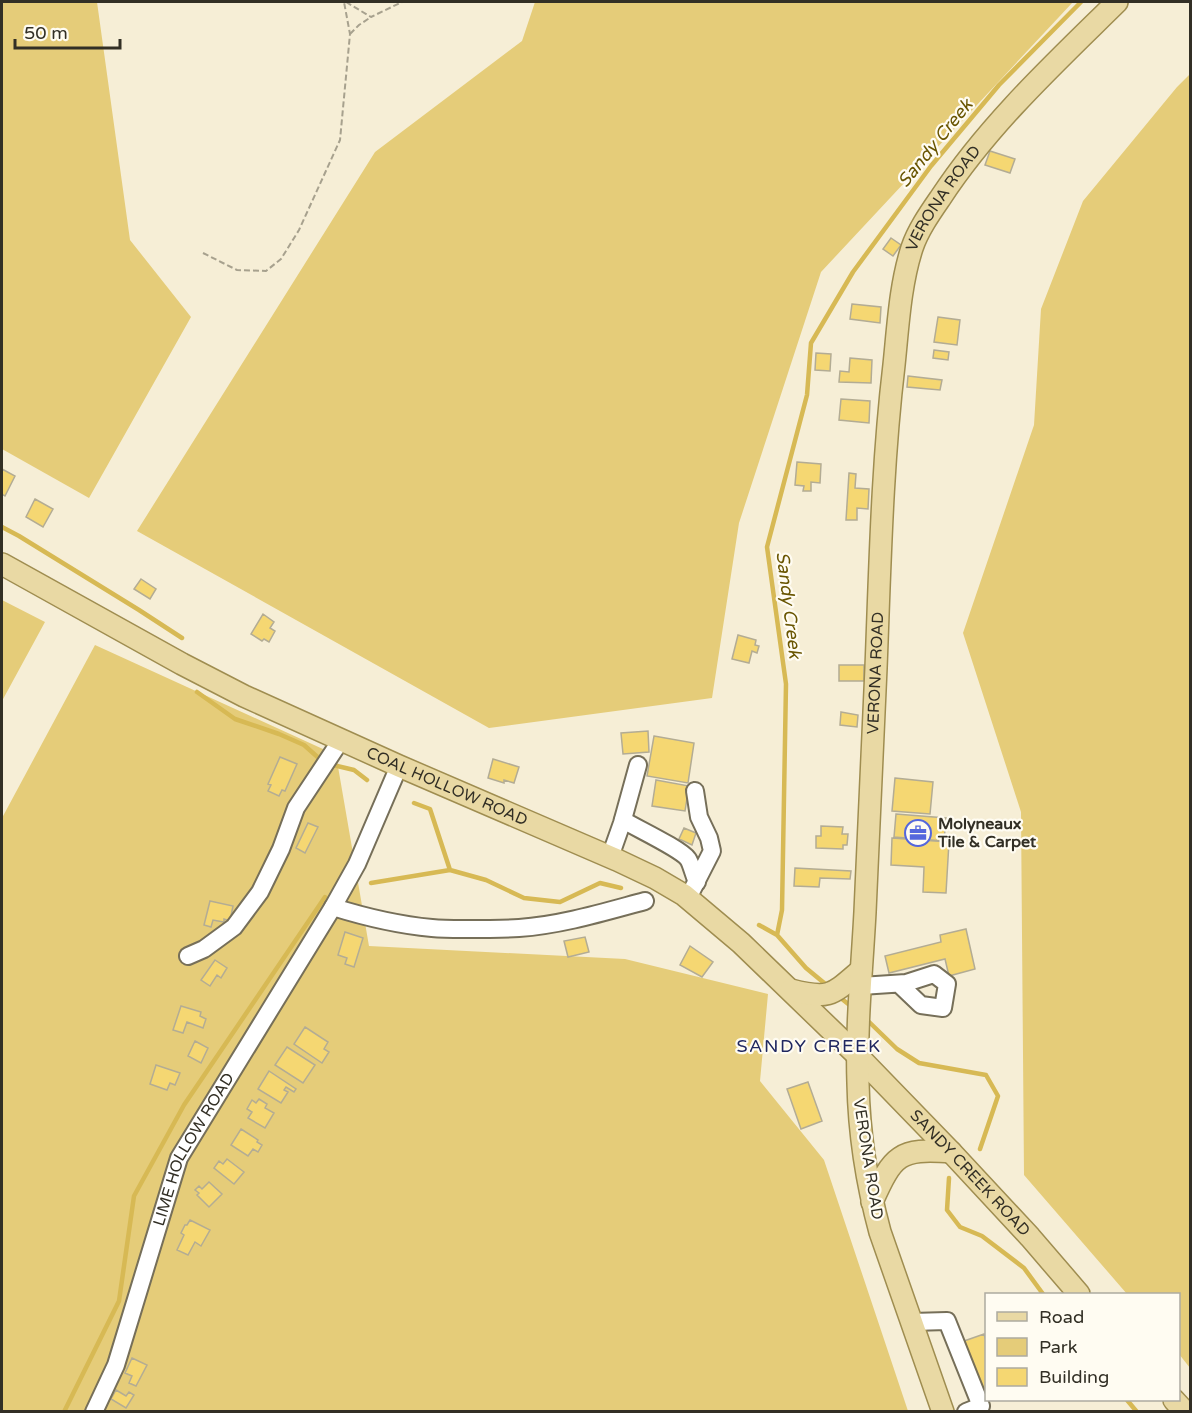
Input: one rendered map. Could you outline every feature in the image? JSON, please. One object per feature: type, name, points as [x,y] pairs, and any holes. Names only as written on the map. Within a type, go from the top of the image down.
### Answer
[{"type":"main road","name":"VERONA ROAD","points":[[943,1412],[880,1232],[872,1202],[860,1122],[857,1055],[850,994],[868,852],[882,500],[895,350],[908,263],[913,246],[929,214],[953,178],[980,145],[1046,73],[1117,2]]},
{"type":"main road","name":"COAL HOLLOW ROAD","points":[[2,564],[244,696],[331,753],[399,766],[655,878],[693,890],[741,942],[857,1055]]},
{"type":"main road","points":[[790,990],[813,996],[850,994]]},
{"type":"main road","name":"SANDY CREEK ROAD","points":[[857,1055],[1030,1237],[1078,1293]]},
{"type":"main road","points":[[872,1202],[887,1171],[903,1155],[925,1150],[951,1152]]},
{"type":"street","points":[[188,956],[204,949],[234,927],[260,892],[281,849],[296,808],[331,753]]},
{"type":"street","points":[[610,857],[638,765]]},
{"type":"street","name":"LIME HOLLOW ROAD","points":[[94,1412],[116,1365],[179,1158],[333,907],[357,864],[399,766]]},
{"type":"street","points":[[693,890],[712,851],[699,817],[695,791]]},
{"type":"street","points":[[623,820],[677,850],[689,860],[693,873],[693,890]]},
{"type":"street","points":[[333,907],[421,927],[475,929],[520,928],[557,923],[645,901]]},
{"type":"street","points":[[850,994],[899,984]]},
{"type":"street","points":[[912,1322],[947,1321],[981,1407],[966,1412]]},
{"type":"path","points":[[345,2],[371,17]]},
{"type":"path","points":[[203,253],[237,270],[266,271],[281,260],[299,230],[340,140],[350,34],[345,2]]},
{"type":"path","points":[[350,34],[371,17],[402,2]]},
{"type":"green space","points":[[2,2],[97,2],[130,240],[191,317],[89,498],[2,449]]},
{"type":"green space","points":[[535,2],[1073,2],[821,272],[739,523],[712,698],[489,728],[137,531],[375,152],[522,41]]},
{"type":"green space","points":[[1190,74],[1190,1368],[1180,1355],[1180,1293],[1126,1293],[1024,1175],[1021,812],[963,633],[1034,425],[1041,309],[1083,201]]},
{"type":"green space","points":[[2,600],[45,622],[2,701]]},
{"type":"green space","points":[[95,645],[336,755],[369,946],[625,959],[768,994],[760,1081],[824,1160],[908,1411],[2,1412],[2,818]]},
{"type":"building","points":[[990,151],[1015,159],[1010,173],[985,165]]},
{"type":"building","points":[[891,238],[901,245],[893,256],[883,249]]},
{"type":"building","points":[[852,304],[881,307],[880,323],[850,319]]},
{"type":"building","points":[[938,317],[960,320],[957,345],[934,342]]},
{"type":"building","points":[[934,350],[949,352],[948,360],[933,358]]},
{"type":"building","points":[[816,353],[831,354],[830,371],[815,370]]},
{"type":"building","points":[[850,358],[872,360],[871,383],[839,382],[840,371],[849,372]]},
{"type":"building","points":[[908,376],[942,380],[940,390],[907,387]]},
{"type":"building","points":[[841,399],[870,401],[869,423],[839,420]]},
{"type":"building","points":[[797,462],[821,464],[820,483],[811,482],[811,491],[803,491],[804,486],[795,485]]},
{"type":"building","points":[[2,469],[15,476],[5,496],[2,494]]},
{"type":"building","points":[[849,473],[856,474],[855,488],[869,489],[868,509],[857,508],[857,520],[846,520]]},
{"type":"building","points":[[35,499],[53,509],[43,527],[26,517]]},
{"type":"building","points":[[141,579],[156,589],[150,599],[134,589]]},
{"type":"building","points":[[263,614],[274,622],[270,628],[275,631],[269,642],[264,639],[262,641],[251,634]]},
{"type":"building","points":[[738,635],[756,640],[755,645],[759,646],[757,653],[752,651],[749,663],[732,659]]},
{"type":"building","points":[[839,665],[864,665],[864,681],[839,681]]},
{"type":"building","points":[[841,712],[858,715],[857,727],[840,725]]},
{"type":"building","points":[[648,731],[649,752],[623,754],[621,733]]},
{"type":"building","points":[[654,736],[694,743],[688,783],[647,776]]},
{"type":"building","points":[[280,757],[297,764],[285,791],[282,790],[279,796],[268,791],[271,785],[268,784]]},
{"type":"building","points":[[493,759],[519,767],[514,783],[504,780],[504,783],[488,778]]},
{"type":"building","points":[[895,778],[933,782],[930,814],[892,811]]},
{"type":"building","points":[[656,780],[689,786],[685,811],[652,806]]},
{"type":"building","points":[[896,814],[946,818],[944,841],[894,837]]},
{"type":"building","points":[[308,823],[318,827],[305,853],[296,848]]},
{"type":"building","points":[[821,826],[843,827],[842,834],[848,834],[847,845],[843,845],[843,849],[816,848],[816,836],[821,836]]},
{"type":"building","points":[[684,828],[696,833],[692,845],[679,839]]},
{"type":"building","points":[[892,838],[949,842],[946,893],[923,892],[924,867],[891,865]]},
{"type":"building","points":[[795,868],[851,871],[850,879],[820,878],[819,887],[794,886]]},
{"type":"building","points":[[210,901],[233,906],[230,921],[213,920],[211,927],[204,925]]},
{"type":"building","points":[[966,929],[975,969],[949,976],[945,959],[889,973],[885,956],[941,942],[940,935]]},
{"type":"building","points":[[345,932],[363,938],[354,967],[345,964],[347,958],[338,955]]},
{"type":"building","points":[[585,937],[589,952],[568,957],[564,941]]},
{"type":"building","points":[[690,946],[713,962],[702,977],[680,965]]},
{"type":"building","points":[[215,960],[227,968],[221,978],[217,975],[210,986],[201,980]]},
{"type":"building","points":[[181,1006],[201,1012],[200,1016],[206,1019],[203,1028],[187,1022],[183,1033],[173,1030]]},
{"type":"building","points":[[305,1027],[328,1042],[324,1049],[329,1052],[322,1063],[294,1044]]},
{"type":"building","points":[[195,1041],[208,1048],[201,1063],[188,1056]]},
{"type":"building","points":[[287,1047],[315,1065],[303,1083],[275,1065]]},
{"type":"building","points":[[156,1065],[180,1073],[175,1085],[170,1083],[167,1090],[150,1084]]},
{"type":"building","points":[[269,1071],[296,1089],[294,1092],[286,1087],[284,1090],[288,1092],[281,1103],[258,1089]]},
{"type":"building","points":[[808,1082],[822,1121],[801,1129],[787,1089]]},
{"type":"building","points":[[259,1099],[267,1104],[265,1108],[274,1113],[265,1128],[248,1118],[252,1112],[247,1109],[252,1100],[256,1103]]},
{"type":"building","points":[[241,1129],[262,1145],[258,1152],[253,1149],[248,1156],[231,1145]]},
{"type":"building","points":[[227,1159],[244,1172],[234,1184],[214,1168],[219,1161],[223,1164]]},
{"type":"building","points":[[209,1182],[222,1194],[209,1207],[195,1190],[199,1186],[202,1189]]},
{"type":"building","points":[[190,1220],[210,1230],[201,1246],[195,1242],[188,1255],[177,1250],[184,1235],[181,1233]]},
{"type":"building","points":[[984,1334],[984,1398],[964,1341]]},
{"type":"building","points":[[132,1358],[147,1365],[136,1386],[129,1383],[132,1376],[125,1373]]},
{"type":"building","points":[[116,1390],[126,1396],[129,1392],[134,1395],[126,1408],[111,1399]]},
{"type":"waterway","name":"Sandy Creek","points":[[829,987],[806,968],[777,935],[782,910],[786,684],[767,547],[807,395],[811,343],[853,272],[931,166],[999,85],[1081,2]]},
{"type":"waterway","points":[[2,527],[182,638]]},
{"type":"waterway","points":[[197,692],[235,719],[304,745],[322,761]]},
{"type":"waterway","points":[[329,764],[354,770],[367,780]]},
{"type":"waterway","points":[[414,803],[430,809],[450,870]]},
{"type":"waterway","points":[[371,883],[450,870],[486,880],[524,898],[560,902],[600,883],[621,888]]},
{"type":"waterway","points":[[64,1412],[119,1301],[134,1196],[184,1105],[325,897]]},
{"type":"waterway","points":[[759,925],[777,935]]},
{"type":"waterway","name":"Sandy Creek","points":[[837,995],[852,1007]]},
{"type":"waterway","name":"Sandy Creek","points":[[865,1018],[897,1049],[919,1063],[986,1075],[998,1096],[980,1149]]},
{"type":"waterway","name":"Sandy Creek","points":[[949,1178],[947,1210],[960,1227],[982,1236],[1024,1268],[1042,1293]]},
{"type":"waterway","name":"Sandy Creek","points":[[1128,1401],[1137,1412]]},
{"type":"place","name":"Molyneaux Tile & Carpet","points":[[918,833]]},
{"type":"district","name":"SANDY CREEK","points":[[809,1046]]}]
